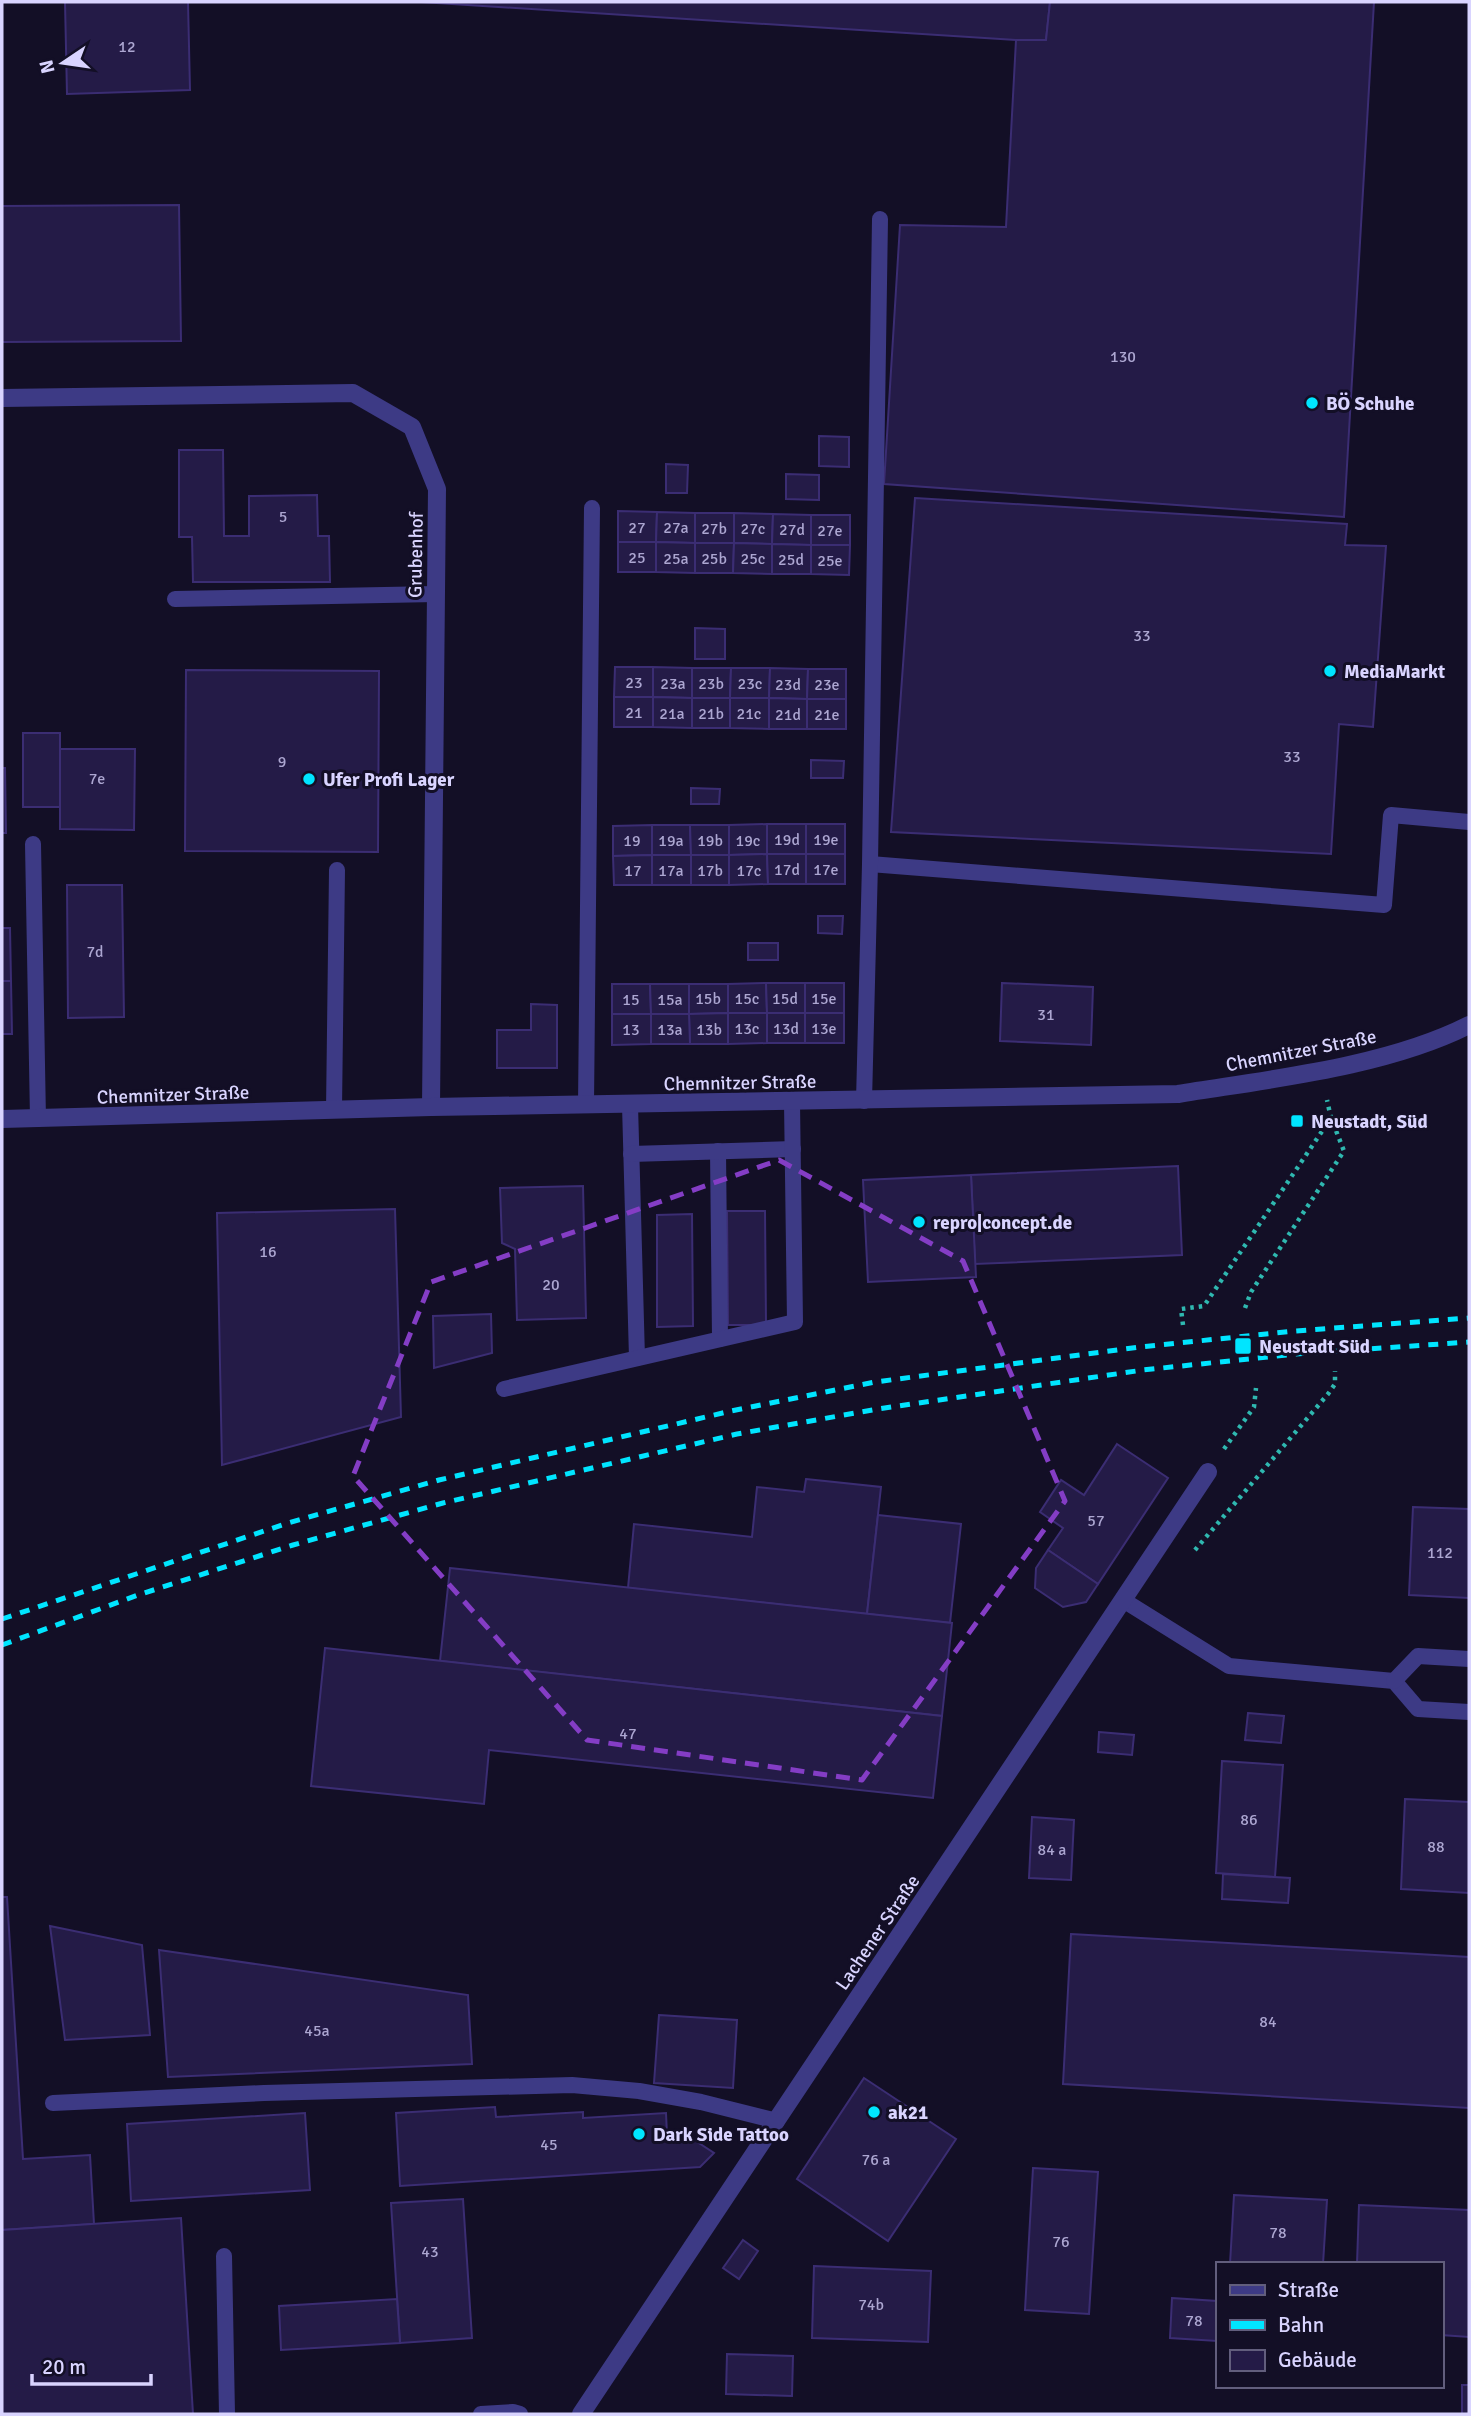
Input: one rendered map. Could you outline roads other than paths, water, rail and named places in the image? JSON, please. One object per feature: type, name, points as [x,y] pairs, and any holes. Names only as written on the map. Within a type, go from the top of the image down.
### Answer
[{"type":"street","name":"Grubenhof","points":[[2,398],[353,393],[412,427],[437,489],[431,1107]]},
{"type":"street","name":"Chemnitzer Straße","points":[[2,1119],[431,1107],[1178,1094],[1321,1070],[1438,1041],[1469,1026]]},
{"type":"street","name":"Lachener Straße","points":[[582,2414],[1208,1472]]},
{"type":"lane","points":[[864,1101],[880,219]]},
{"type":"lane","points":[[586,1105],[592,508]]},
{"type":"lane","points":[[175,600],[436,594]]},
{"type":"lane","points":[[870,864],[1384,905],[1391,815],[1469,821]]},
{"type":"lane","points":[[33,845],[38,1119]]},
{"type":"lane","points":[[334,1110],[337,870]]},
{"type":"lane","points":[[504,1389],[795,1322],[792,1102]]},
{"type":"lane","points":[[630,1105],[637,1358]]},
{"type":"lane","points":[[631,1154],[793,1149]]},
{"type":"lane","points":[[718,1151],[720,1339]]},
{"type":"lane","points":[[1123,1600],[1228,1665],[1394,1681],[1418,1709],[1469,1712]]},
{"type":"lane","points":[[1394,1681],[1418,1656],[1469,1659]]},
{"type":"lane","points":[[53,2103],[572,2085],[639,2091],[701,2102],[776,2121]]},
{"type":"lane","points":[[224,2256],[227,2414]]},
{"type":"lane","points":[[481,2414],[520,2414]]},
{"type":"railway","points":[[2,1619],[288,1523],[439,1480],[731,1411],[875,1382],[1140,1347],[1295,1331],[1469,1318]]},
{"type":"railway","points":[[2,1645],[138,1595],[293,1545],[443,1503],[737,1434],[878,1409],[1143,1370],[1296,1354],[1469,1342]]},
{"type":"place","name":"BÖ Schuhe","points":[[1312,403]]},
{"type":"place","name":"MediaMarkt","points":[[1330,671]]},
{"type":"place","name":"Ufer Profi Lager","points":[[309,779]]},
{"type":"place","name":"Neustadt, Süd","points":[[1297,1121]]},
{"type":"place","name":"repro|concept.de","points":[[919,1222]]},
{"type":"place","name":"Neustadt Süd","points":[[1243,1346]]},
{"type":"place","name":"ak21","points":[[874,2112]]},
{"type":"place","name":"Dark Side Tattoo","points":[[639,2134]]}]
